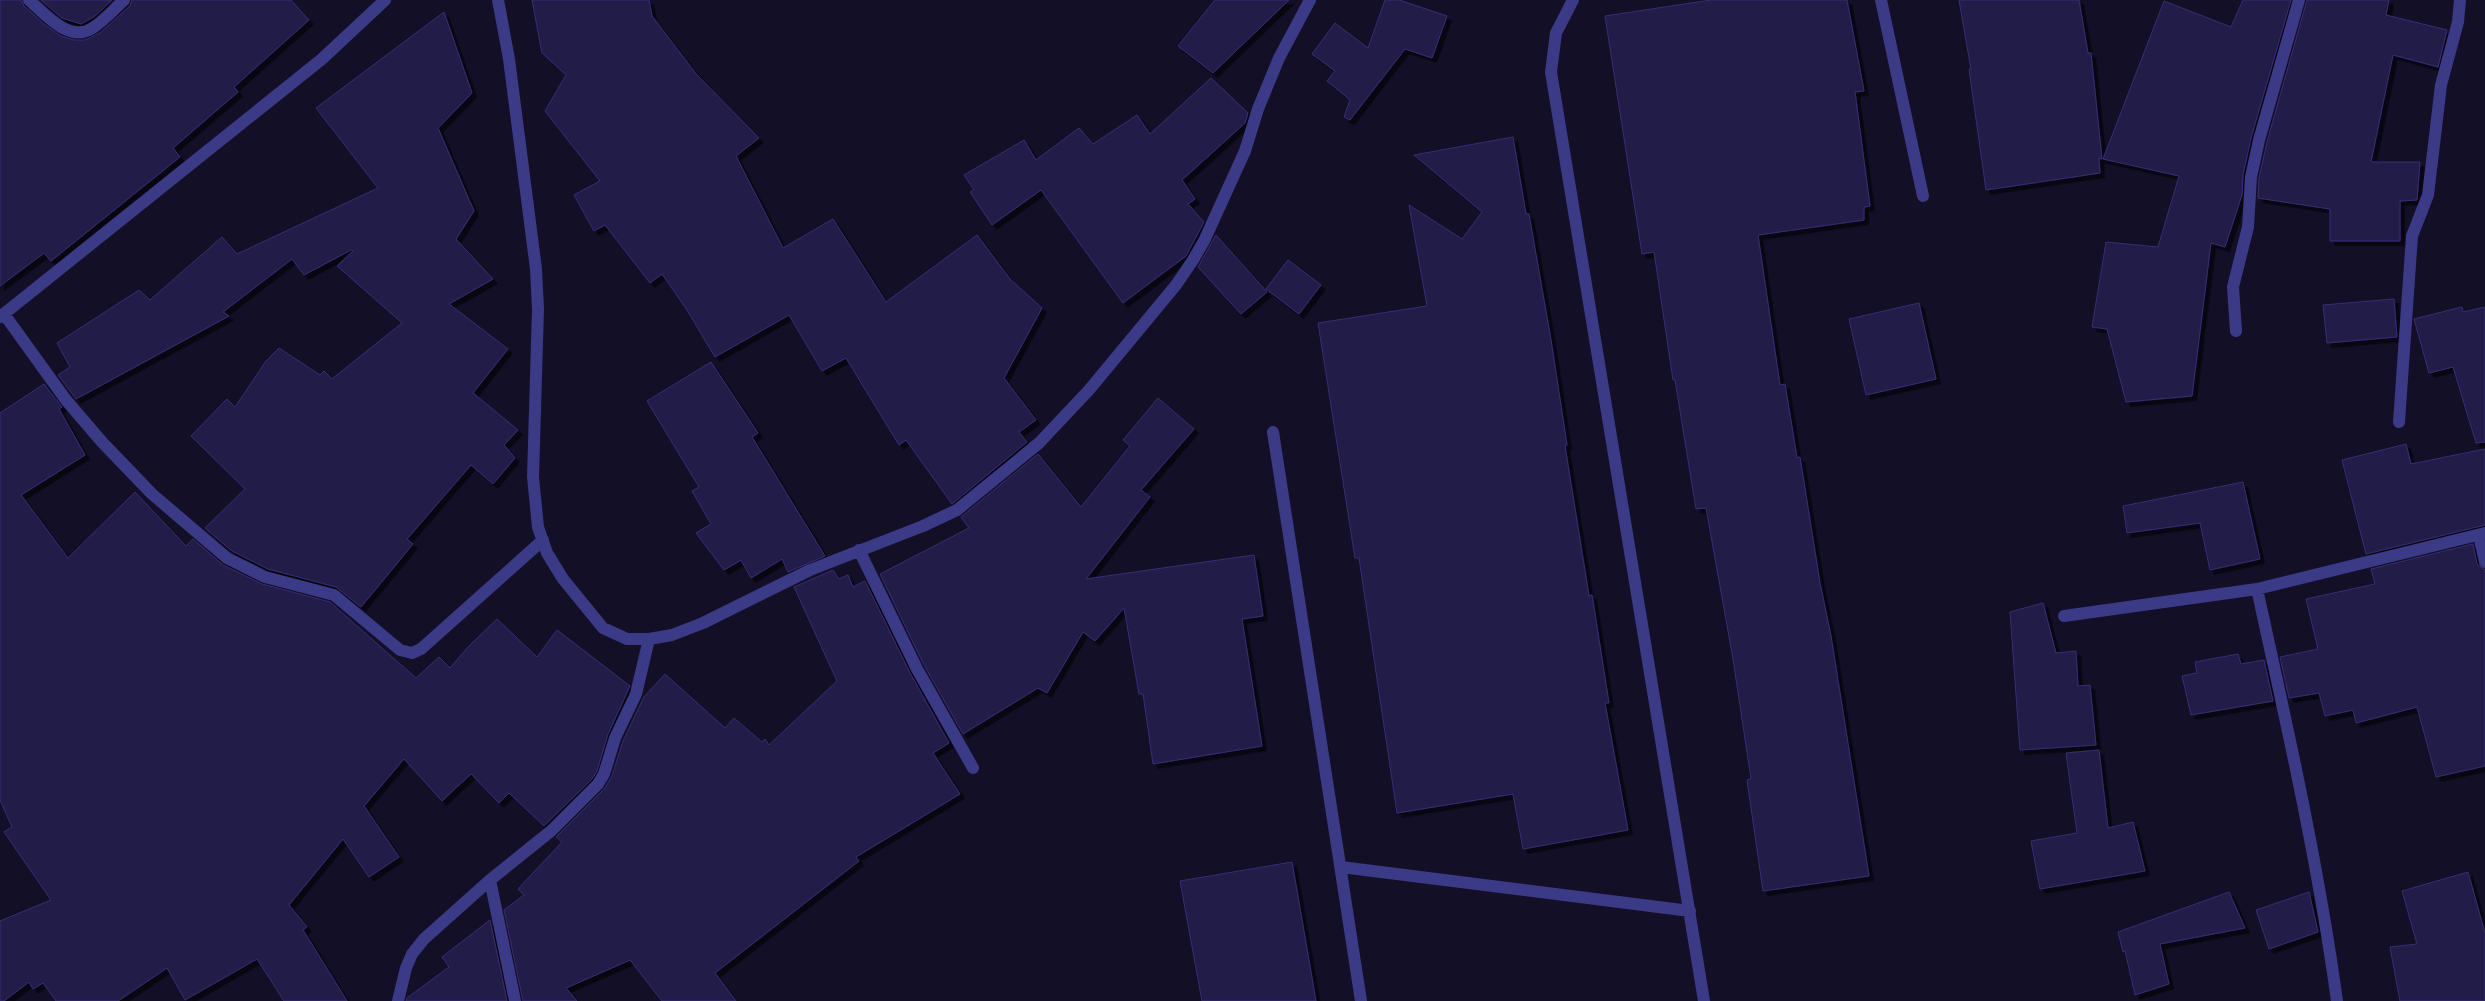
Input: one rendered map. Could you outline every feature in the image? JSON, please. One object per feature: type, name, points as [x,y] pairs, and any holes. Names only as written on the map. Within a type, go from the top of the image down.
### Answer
[{"type":"street","points":[[29,0],[62,28],[74,33],[92,28],[124,0]]},
{"type":"street","points":[[385,0],[322,59],[2,315],[66,400],[102,442],[152,494],[227,558],[265,577],[334,595],[347,603],[400,650],[412,653],[421,649],[543,540]]},
{"type":"street","points":[[498,0],[509,59],[536,269],[538,309],[533,477],[538,527],[547,554],[563,579],[603,628],[627,639],[649,639],[672,635],[704,623],[802,573],[923,526],[957,510],[1032,449],[1089,390],[1176,285],[1204,241],[1245,151],[1258,110],[1279,58],[1310,0]]},
{"type":"street","points":[[1573,0],[1556,33],[1551,72],[1704,1001]]},
{"type":"street","points":[[1881,0],[1923,196]]},
{"type":"street","points":[[2236,331],[2233,287],[2248,227],[2251,177],[2259,140],[2299,0]]},
{"type":"street","points":[[2399,422],[2412,236],[2428,195],[2441,85],[2458,22],[2460,0]]},
{"type":"street","points":[[1273,432],[1361,1001]]},
{"type":"street","points":[[2064,616],[2256,589],[2482,534],[2485,562]]},
{"type":"street","points":[[859,550],[917,669],[973,768]]},
{"type":"street","points":[[2256,589],[2312,850],[2329,939],[2338,1001]]},
{"type":"street","points":[[398,1001],[406,968],[412,954],[424,939],[490,880],[551,832],[598,784],[604,774],[615,738],[636,694],[649,639]]},
{"type":"street","points":[[1341,867],[1690,911]]},
{"type":"street","points":[[490,880],[515,1001]]},
{"type":"building","points":[[0,0],[21,0],[24,6],[45,25],[61,36],[74,40],[85,40],[100,33],[130,6],[132,0],[291,0],[309,20],[234,87],[238,92],[173,148],[180,157],[51,261],[44,253],[0,286]]},
{"type":"building","points":[[41,0],[112,0],[95,16],[81,24],[62,18]]},
{"type":"building","points":[[532,0],[649,0],[652,16],[697,75],[759,138],[736,156],[783,248],[833,219],[886,302],[977,235],[1010,279],[1042,308],[1004,378],[1036,420],[1019,432],[1027,442],[952,504],[906,440],[899,445],[846,358],[822,371],[789,315],[715,357],[687,310],[662,274],[650,283],[605,225],[594,231],[574,195],[600,181],[545,111],[566,75],[542,53]]},
{"type":"building","points":[[1215,0],[1289,0],[1213,73],[1178,46]]},
{"type":"building","points":[[1385,0],[1399,0],[1447,16],[1432,58],[1405,49],[1350,120],[1344,117],[1350,100],[1327,81],[1335,71],[1312,54],[1335,23],[1368,48]]},
{"type":"building","points":[[1711,0],[1847,0],[1864,91],[1855,92],[1870,206],[1864,207],[1864,220],[1758,235],[1780,385],[1785,384],[1797,458],[1800,457],[1820,583],[1831,636],[1869,876],[1763,891],[1747,780],[1751,779],[1733,659],[1706,508],[1696,509],[1675,380],[1673,380],[1654,252],[1642,254],[1605,16]]},
{"type":"building","points":[[1959,0],[2079,0],[2088,53],[2091,53],[2102,159],[2099,158],[2100,173],[1986,190],[1969,69],[1971,69]]},
{"type":"building","points":[[2243,0],[2291,0],[2251,138],[2243,175],[2242,195],[2225,247],[2211,243],[2192,396],[2126,402],[2107,329],[2092,327],[2106,242],[2158,247],[2179,176],[2103,159],[2164,1],[2231,27]]},
{"type":"building","points":[[2307,0],[2389,0],[2386,15],[2447,30],[2438,67],[2393,55],[2371,162],[2420,162],[2417,200],[2400,201],[2400,241],[2330,241],[2330,209],[2258,198],[2259,178],[2267,142]]},
{"type":"building","points":[[444,12],[472,93],[438,128],[474,211],[456,239],[493,279],[449,304],[508,349],[473,393],[518,430],[504,445],[515,458],[493,484],[471,465],[407,539],[413,544],[361,607],[336,587],[268,569],[232,551],[205,528],[245,489],[191,436],[227,399],[235,407],[266,361],[279,348],[320,375],[324,371],[332,379],[402,323],[337,266],[353,251],[351,250],[304,275],[292,259],[223,312],[229,316],[76,399],[58,375],[70,367],[57,343],[139,290],[150,300],[222,237],[237,254],[378,188],[316,108]]},
{"type":"building","points":[[1211,78],[1248,113],[1245,123],[1182,180],[1195,199],[1188,204],[1204,222],[1186,256],[1123,303],[1041,190],[992,225],[970,192],[974,190],[964,175],[1024,140],[1036,160],[1079,128],[1093,144],[1137,115],[1150,134]]},
{"type":"building","points":[[1513,137],[1526,214],[1529,214],[1551,340],[1567,445],[1565,446],[1589,596],[1592,595],[1609,703],[1605,703],[1628,830],[1523,849],[1513,794],[1397,813],[1359,558],[1355,558],[1318,323],[1427,306],[1409,205],[1462,239],[1482,212],[1414,155]]},
{"type":"building","points":[[1216,235],[1267,292],[1241,314],[1198,267]]},
{"type":"building","points":[[1288,260],[1321,285],[1299,314],[1266,289]]},
{"type":"building","points":[[2394,299],[2397,337],[2327,343],[2323,305]]},
{"type":"building","points":[[1919,303],[1936,379],[1866,395],[1849,319]]},
{"type":"building","points":[[2462,307],[2463,312],[2485,307],[2485,442],[2476,443],[2453,367],[2429,373],[2414,319]]},
{"type":"building","points":[[711,362],[758,433],[752,437],[825,556],[788,572],[782,559],[751,578],[741,560],[724,570],[696,533],[711,524],[692,491],[699,487],[647,401]]},
{"type":"building","points":[[44,384],[62,407],[59,409],[85,455],[21,495],[68,558],[135,492],[186,546],[193,539],[223,565],[262,584],[330,602],[416,678],[439,657],[450,668],[468,647],[497,619],[537,657],[557,630],[630,686],[608,734],[597,771],[592,779],[544,826],[509,793],[499,803],[471,774],[442,801],[404,759],[364,806],[399,857],[369,877],[343,839],[289,905],[307,927],[303,930],[347,1001],[284,1001],[257,959],[185,1000],[167,968],[118,1001],[56,1001],[43,983],[33,989],[29,982],[4,1001],[0,1001],[0,921],[51,900],[4,832],[12,827],[0,800],[0,413]]},
{"type":"building","points":[[1158,398],[1194,429],[1141,490],[1150,497],[1086,579],[1254,555],[1263,616],[1242,619],[1262,746],[1153,764],[1143,694],[1139,694],[1124,608],[1095,641],[1083,632],[1047,693],[1038,688],[963,734],[924,665],[880,574],[969,528],[961,517],[1038,454],[1081,507],[1130,446],[1123,440]]},
{"type":"building","points":[[2406,444],[2411,464],[2485,449],[2485,525],[2366,554],[2342,460]]},
{"type":"building","points":[[2243,482],[2260,559],[2210,570],[2200,523],[2127,533],[2123,506]]},
{"type":"building","points":[[2473,544],[2477,564],[2485,570],[2485,766],[2436,777],[2417,707],[2356,723],[2353,710],[2325,716],[2319,693],[2289,698],[2280,657],[2318,649],[2306,599],[2375,584],[2371,569]]},
{"type":"building","points":[[833,570],[839,579],[848,575],[853,587],[865,581],[910,673],[949,743],[933,753],[960,794],[856,857],[859,861],[715,973],[736,1001],[662,1001],[630,960],[566,988],[577,1001],[523,1001],[504,910],[524,895],[518,889],[562,842],[556,837],[605,788],[612,776],[623,741],[644,697],[665,674],[725,728],[734,718],[762,742],[765,739],[769,745],[837,681],[794,587]]},
{"type":"building","points":[[2043,603],[2056,653],[2076,651],[2078,686],[2090,685],[2096,745],[2020,750],[2010,612]]},
{"type":"building","points":[[2238,654],[2241,664],[2264,660],[2273,701],[2191,715],[2182,676],[2197,673],[2195,662]]},
{"type":"building","points":[[2099,750],[2108,828],[2133,822],[2145,871],[2040,889],[2031,841],[2077,833],[2066,753]]},
{"type":"building","points":[[1292,862],[1316,1001],[1202,1001],[1180,881]]},
{"type":"building","points":[[2468,872],[2485,933],[2485,1001],[2400,1001],[2390,947],[2417,944],[2402,891]]},
{"type":"building","points":[[2229,892],[2245,928],[2160,944],[2169,984],[2135,995],[2125,951],[2123,952],[2118,932]]},
{"type":"building","points":[[2309,892],[2318,932],[2269,949],[2256,910]]},
{"type":"building","points":[[490,920],[507,1001],[406,1001],[407,998],[449,967],[442,957]]}]
